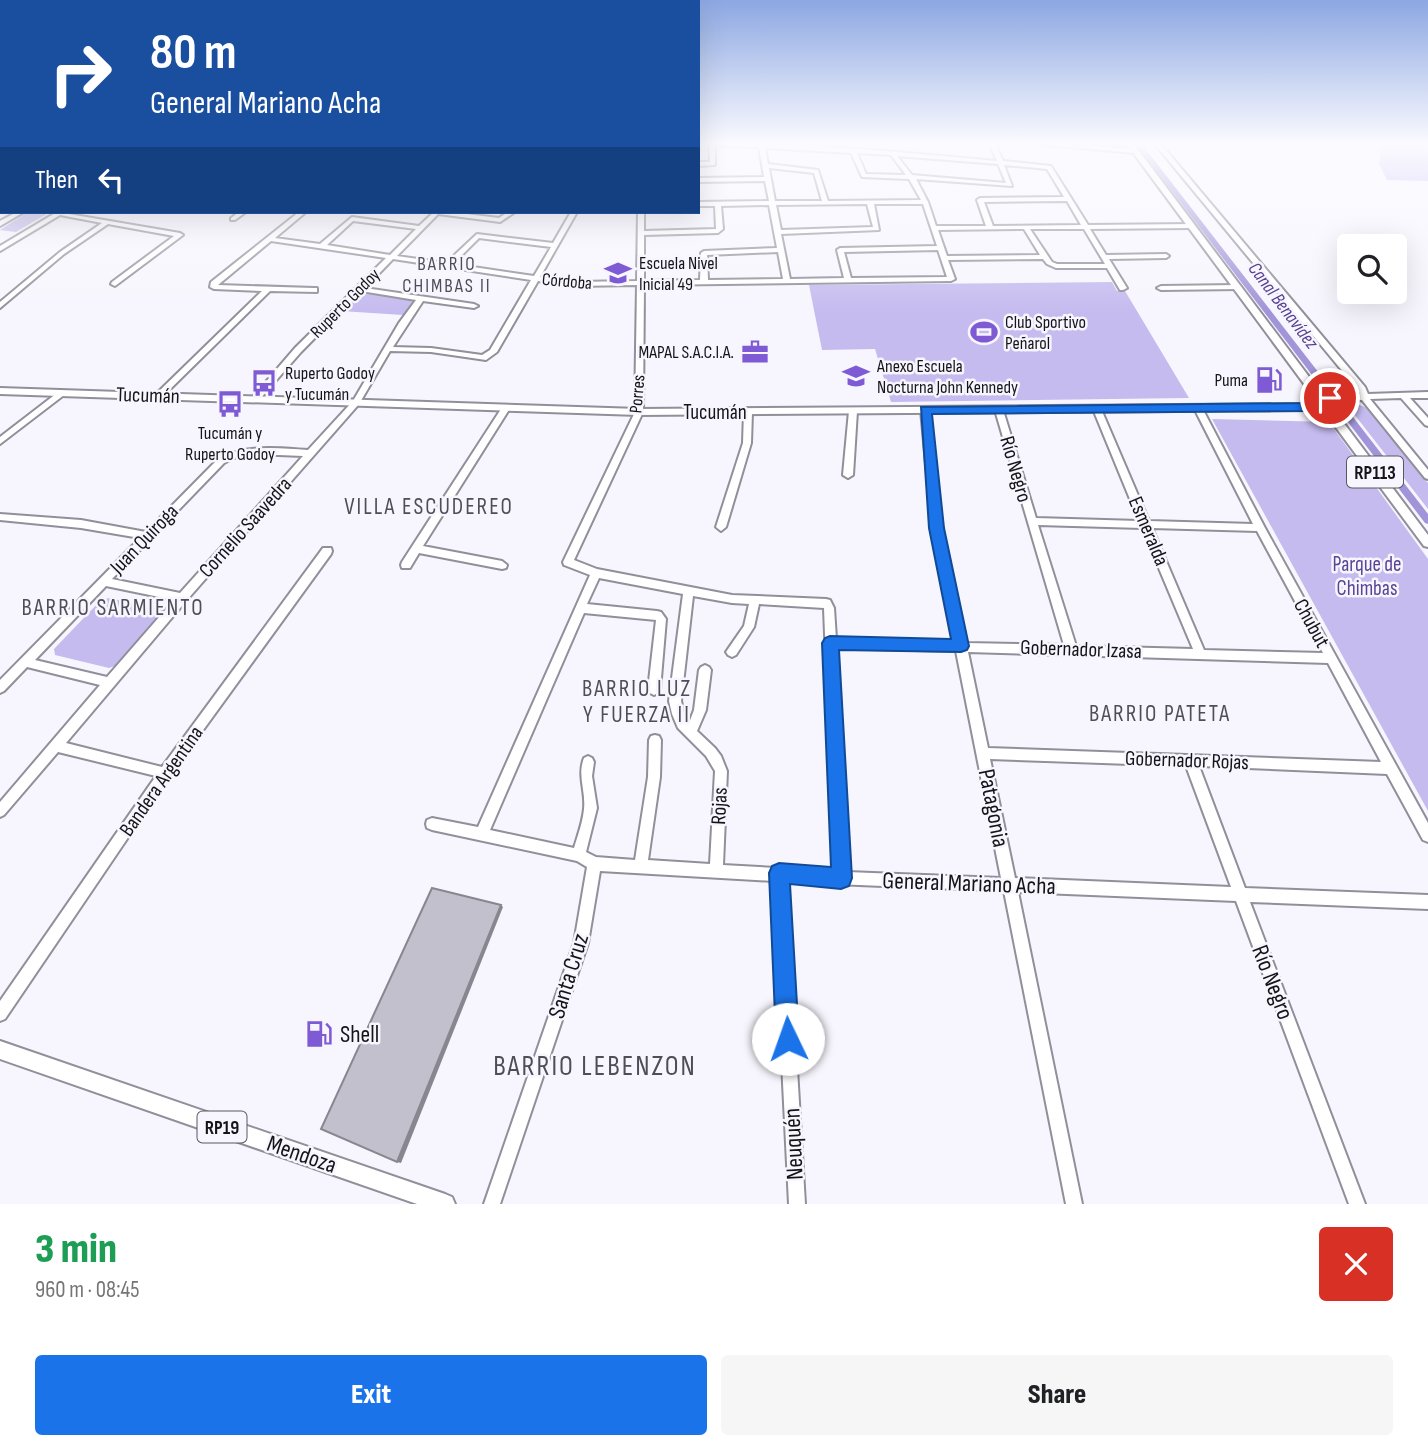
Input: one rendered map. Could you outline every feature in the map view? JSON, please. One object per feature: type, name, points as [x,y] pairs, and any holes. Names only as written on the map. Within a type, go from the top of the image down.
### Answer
[{"type":"main road","name":"RP113","points":[[1171,199],[1237,287],[1330,399],[1428,543]]},
{"type":"main road","name":"Tucumán","points":[[0,391],[639,412],[1310,407],[1330,399]]},
{"type":"main road","name":"Mendoza","points":[[0,1050],[445,1204]]},
{"type":"street","points":[[772,199],[787,282]]},
{"type":"street","points":[[923,199],[943,258],[1043,257]]},
{"type":"street","points":[[1204,199],[1362,389],[1364,397],[1428,476]]},
{"type":"street","points":[[990,227],[980,200],[1068,200],[1123,288]]},
{"type":"street","points":[[778,232],[877,229],[870,202]]},
{"type":"street","points":[[700,204],[925,202]]},
{"type":"street","points":[[641,233],[718,231],[718,204]]},
{"type":"street","points":[[0,224],[18,214]]},
{"type":"street","points":[[0,249],[57,214]]},
{"type":"street","points":[[69,214],[180,235],[115,284]]},
{"type":"street","points":[[233,219],[240,214]]},
{"type":"street","points":[[300,214],[214,284],[214,287],[314,290]]},
{"type":"street","name":"Ruperto Godoy","points":[[256,398],[298,350],[435,214]]},
{"type":"street","points":[[453,214],[500,220],[509,214]]},
{"type":"street","points":[[388,349],[431,351],[472,358],[489,355],[573,214]]},
{"type":"street","name":"Porres","points":[[596,573],[568,562],[639,412],[641,214]]},
{"type":"street","points":[[321,247],[352,219],[420,228]]},
{"type":"street","points":[[0,306],[62,253],[107,222]]},
{"type":"street","points":[[1025,226],[1043,257],[1056,267],[1108,266]]},
{"type":"street","points":[[934,228],[1191,226]]},
{"type":"street","points":[[448,265],[477,236],[554,245]]},
{"type":"street","name":"Córdoba","points":[[269,239],[575,284],[951,279],[943,258]]},
{"type":"street","points":[[848,281],[839,250],[940,248]]},
{"type":"street","points":[[704,283],[704,253],[780,250]]},
{"type":"street","points":[[1103,257],[1166,256]]},
{"type":"street","points":[[1161,288],[1237,287]]},
{"type":"street","points":[[158,396],[268,289]]},
{"type":"street","points":[[359,289],[474,306]]},
{"type":"street","name":"Cornelio Saavedra","points":[[0,811],[182,598],[356,402],[422,297]]},
{"type":"street","points":[[0,441],[61,393]]},
{"type":"street","points":[[1403,395],[1428,423]]},
{"type":"street","name":"Tucumán","points":[[1330,399],[1428,395]]},
{"type":"street","points":[[406,565],[506,408]]},
{"type":"street","name":"Chubut","points":[[1198,408],[1260,528],[1428,836]]},
{"type":"street","name":"Esmeralda","points":[[1097,409],[1200,654]]},
{"type":"street","name":"Patagonia","points":[[925,410],[937,528],[1074,1204]]},
{"type":"street","name":"Río Negro","points":[[999,410],[1071,649]]},
{"type":"street","points":[[848,475],[853,411]]},
{"type":"street","points":[[721,527],[747,443],[748,412]]},
{"type":"street","name":"Juan Quiroga","points":[[0,688],[221,461],[233,453],[247,451],[311,453]]},
{"type":"street","points":[[0,517],[81,524],[146,536]]},
{"type":"street","points":[[1032,521],[1260,528]]},
{"type":"street","points":[[417,549],[502,565]]},
{"type":"street","name":"Bandera Argentina","points":[[0,1014],[165,773],[327,551]]},
{"type":"street","points":[[481,835],[596,573],[688,592],[826,603],[829,608],[841,878]]},
{"type":"street","points":[[103,581],[182,598]]},
{"type":"street","name":"Rojas","points":[[688,592],[675,701],[681,726],[718,759],[721,771],[716,870]]},
{"type":"street","points":[[732,652],[749,627],[755,599]]},
{"type":"street","points":[[580,608],[657,615],[661,619],[654,690]]},
{"type":"street","name":"Gobernador Izasa","points":[[830,643],[1331,658]]},
{"type":"street","points":[[25,662],[110,683]]},
{"type":"street","points":[[690,733],[700,710],[705,670]]},
{"type":"street","points":[[641,866],[654,778],[655,740]]},
{"type":"street","points":[[56,746],[165,773]]},
{"type":"street","name":"Gobernador Rojas","points":[[982,753],[1391,768]]},
{"type":"street","name":"Río Negro","points":[[1189,760],[1357,1204]]},
{"type":"street","points":[[579,855],[592,808],[586,776],[588,762]]},
{"type":"street","name":"General Mariano Acha","points":[[432,824],[579,855],[594,864],[841,878],[1428,902]]},
{"type":"street","name":"Santa Cruz","points":[[492,1204],[581,943],[594,864]]},
{"type":"street","name":"Neuquén","points":[[779,873],[797,1204]]},
{"type":"green space","points":[[25,214],[47,214],[16,232],[0,230]]},
{"type":"green space","name":"Club Sportivo Peñarol","points":[[1112,282],[1117,291],[1125,291],[1189,398],[891,402],[875,349],[822,350],[809,285]]},
{"type":"green space","name":"BARRIO CHIMBAS II","points":[[366,292],[409,298],[413,303],[403,315],[341,311],[359,294]]},
{"type":"green space","points":[[1357,404],[1367,408],[1428,483],[1428,509],[1347,405]]},
{"type":"green space","name":"Parque de Chimbas","points":[[1212,419],[1329,422],[1428,559],[1428,811]]},
{"type":"green space","points":[[109,598],[162,609],[162,615],[118,665],[109,668],[55,655],[54,649],[100,601]]},
{"type":"building","points":[[432,888],[501,905],[397,1162],[321,1129]]},
{"type":"waterway","name":"Canal Benavídez","points":[[1181,199],[1428,521]]},
{"type":"place","name":"Escuela Nivel Inicial 49","points":[[618,273]]},
{"type":"place","name":"Club Sportivo Peñarol","points":[[984,332]]},
{"type":"place","name":"MAPAL S.A.C.I.A.","points":[[755,352]]},
{"type":"place","name":"Anexo Escuela Nocturna John Kennedy","points":[[856,376]]},
{"type":"place","name":"Puma","points":[[1269,380]]},
{"type":"place","name":"Ruperto Godoy y Tucumán","points":[[264,383]]},
{"type":"place","name":"Tucumán y Ruperto Godoy","points":[[230,404]]},
{"type":"place","name":"Shell","points":[[319,1034]]},
{"type":"district","name":"BARRIO CHIMBAS II","points":[[447,274]]},
{"type":"district","name":"VILLA ESCUDEREO","points":[[429,506]]},
{"type":"district","name":"BARRIO SARMIENTO","points":[[113,607]]},
{"type":"district","name":"BARRIO LUZ Y FUERZA II","points":[[637,701]]},
{"type":"district","name":"BARRIO PATETA","points":[[1160,713]]},
{"type":"district","name":"BARRIO LEBENZON","points":[[595,1065]]},
{"type":"route","points":[[788,1039],[779,873],[841,878],[830,643],[961,646],[937,528],[925,410],[1310,407],[1330,398]]}]
